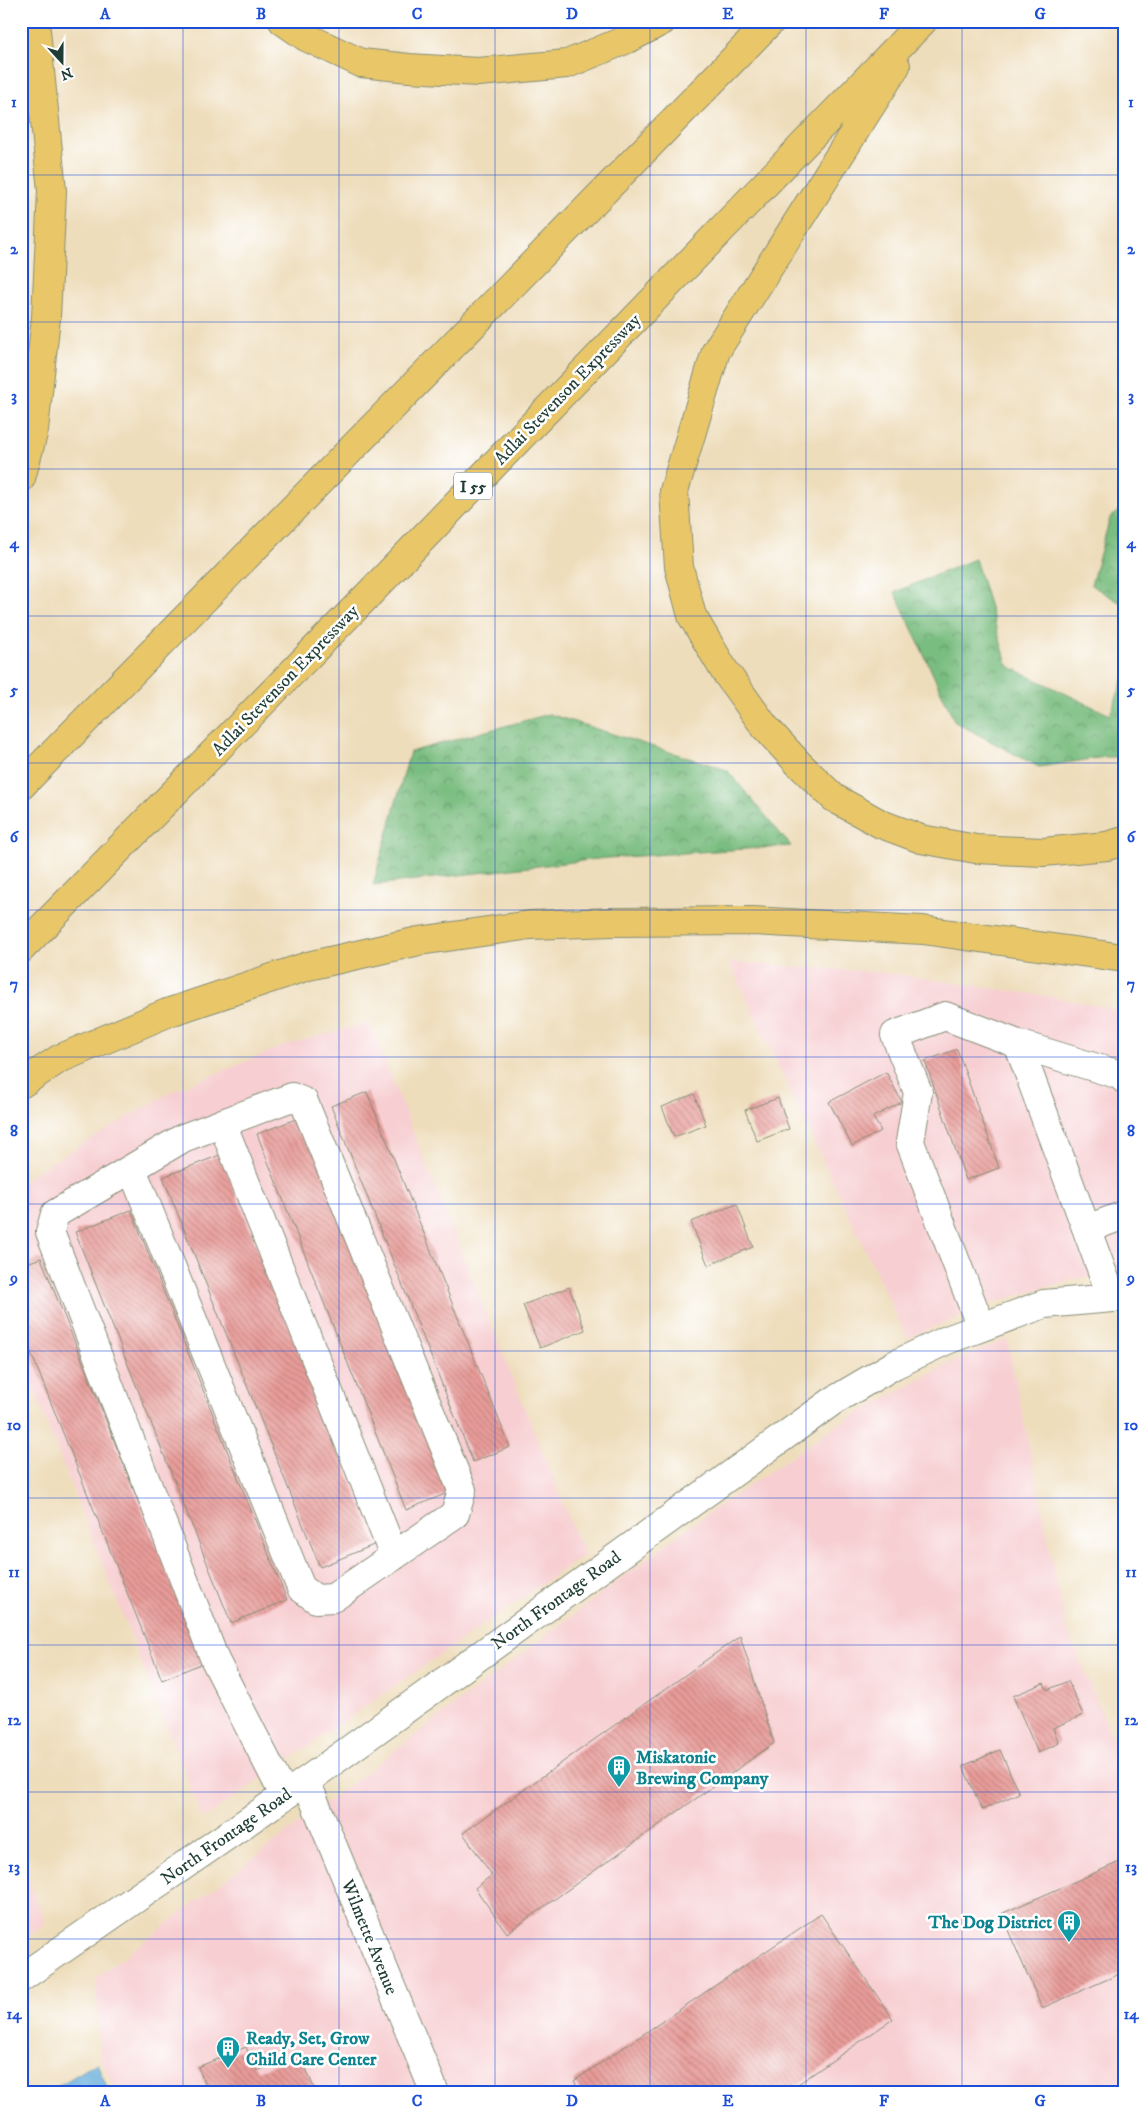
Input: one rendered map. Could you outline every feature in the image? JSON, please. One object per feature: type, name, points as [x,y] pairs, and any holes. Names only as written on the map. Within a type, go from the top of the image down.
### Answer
[{"type":"highway","points":[[21,478],[34,430],[46,317],[52,191],[35,21]]},
{"type":"highway","points":[[284,21],[306,37],[361,63],[478,72],[567,64],[630,38],[662,21]]},
{"type":"highway","points":[[21,786],[314,485],[772,21]]},
{"type":"highway","points":[[924,21],[716,351],[674,492],[679,567],[692,616],[724,670],[765,726],[798,763],[834,798],[881,824],[921,838],[976,850],[1043,852],[1107,846],[1124,841]]},
{"type":"highway","name":"Adlai Stevenson Expressway","points":[[21,949],[368,596],[924,21]]},
{"type":"highway","points":[[21,1084],[59,1059],[167,1013],[308,966],[419,941],[530,925],[612,922],[753,921],[923,930],[1124,958]]},
{"type":"street","points":[[981,1327],[910,1142],[918,1092],[894,1035],[945,1016],[1018,1044],[1123,1076],[1124,1079]]},
{"type":"street","points":[[1018,1044],[1087,1229],[1118,1298]]},
{"type":"street","name":"Wilmette Avenue","points":[[132,1168],[301,1588],[316,1599],[332,1598],[455,1514],[462,1490],[304,1102],[292,1097],[183,1138],[132,1168],[55,1214],[50,1232],[215,1660],[295,1788],[435,2093]]},
{"type":"street","points":[[222,1123],[394,1556]]},
{"type":"street","points":[[1087,1229],[1124,1215]]},
{"type":"street","name":"North Frontage Road","points":[[21,1978],[295,1788],[832,1401],[894,1365],[947,1340],[1044,1304],[1118,1298]]},
{"type":"shaded area","points":[[729,962],[887,973],[1054,997],[1124,1011],[1124,1271],[1071,1280],[995,1302],[907,1338]]},
{"type":"shaded area","points":[[369,1023],[584,1555],[203,1819],[21,1358],[21,1183],[39,1170],[169,1093],[286,1045]]},
{"type":"shaded area","points":[[1007,1339],[1066,1627],[1124,1766],[1124,2093],[116,2093],[100,2055],[96,1978],[690,1526],[837,1425],[950,1363]]},
{"type":"shaded area","points":[[21,1862],[46,1924],[21,1942]]},
{"type":"green space","points":[[1124,508],[1124,605],[1091,585],[1110,518]]},
{"type":"green space","points":[[975,559],[1008,666],[1110,715],[1124,678],[1124,757],[1105,757],[1039,767],[955,722],[895,592]]},
{"type":"green space","points":[[549,714],[727,770],[791,846],[607,858],[373,885],[410,752]]},
{"type":"water","points":[[97,2063],[109,2093],[46,2093]]},
{"type":"building","points":[[957,1049],[999,1168],[966,1180],[925,1061]]},
{"type":"building","points":[[886,1072],[902,1102],[873,1117],[881,1131],[852,1146],[829,1102]]},
{"type":"building","points":[[367,1092],[510,1447],[473,1462],[331,1106]]},
{"type":"building","points":[[694,1094],[706,1125],[674,1137],[662,1107]]},
{"type":"building","points":[[778,1098],[789,1129],[757,1141],[745,1110]]},
{"type":"building","points":[[301,1117],[450,1492],[406,1510],[257,1134]]},
{"type":"building","points":[[220,1155],[376,1544],[320,1567],[163,1177]]},
{"type":"building","points":[[737,1204],[753,1247],[708,1265],[691,1222]]},
{"type":"building","points":[[131,1210],[287,1600],[231,1623],[75,1232]]},
{"type":"building","points":[[41,1258],[203,1663],[162,1680],[21,1328],[21,1265]]},
{"type":"building","points":[[569,1287],[585,1330],[540,1348],[523,1305]]},
{"type":"building","name":"Miskatonic Brewing Company","points":[[740,1636],[774,1743],[507,1933],[475,1888],[492,1875],[463,1833]]},
{"type":"building","points":[[1068,1681],[1083,1715],[1053,1728],[1059,1743],[1038,1753],[1013,1696],[1044,1683],[1047,1690]]},
{"type":"building","points":[[1000,1750],[1019,1793],[982,1810],[963,1766]]},
{"type":"building","name":"The Dog District","points":[[1124,1860],[1124,1972],[1042,2008],[1001,1914]]},
{"type":"building","points":[[821,1914],[893,2019],[785,2093],[582,2093],[574,2081]]},
{"type":"building","name":"Ready, Set, Grow Child Care Center","points":[[246,2047],[257,2071],[300,2054],[316,2093],[209,2093],[198,2067]]},
{"type":"place","name":"Miskatonic Brewing Company","points":[[619,1788]]},
{"type":"place","name":"The Dog District","points":[[1069,1943]]},
{"type":"place","name":"Ready, Set, Grow Child Care Center","points":[[228,2069]]}]
